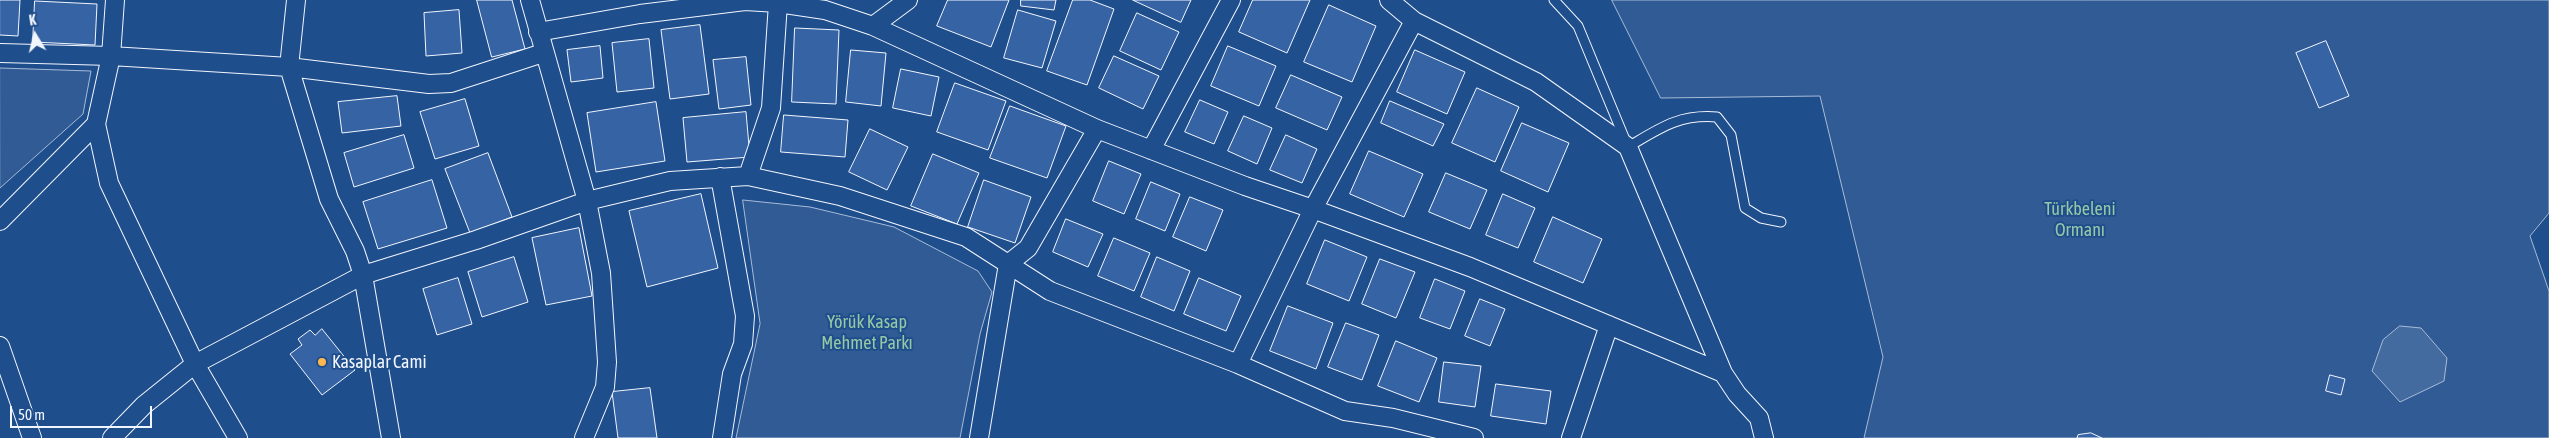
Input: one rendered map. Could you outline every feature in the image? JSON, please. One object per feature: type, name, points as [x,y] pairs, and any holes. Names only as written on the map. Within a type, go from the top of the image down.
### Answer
[{"type":"street","points":[[115,0],[111,56],[96,124],[109,183],[195,364],[238,438]]},
{"type":"street","points":[[296,0],[289,67],[329,199],[356,252],[362,275],[391,438]]},
{"type":"street","points":[[530,0],[543,53],[587,201],[600,273],[607,362],[605,386],[584,438]]},
{"type":"street","points":[[873,26],[908,0]]},
{"type":"street","points":[[1151,150],[1231,0]]},
{"type":"street","points":[[1389,0],[1414,21],[1536,82],[1628,147],[1723,373],[1737,394],[1759,418],[1764,438]]},
{"type":"street","points":[[538,32],[701,6],[745,1],[778,3],[825,10],[842,8],[873,26],[1097,129],[1245,186],[1470,267],[1723,373]]},
{"type":"street","points":[[748,176],[770,108],[778,3]]},
{"type":"street","points":[[1238,364],[1313,209],[1414,21]]},
{"type":"street","points":[[0,53],[111,56],[289,67],[429,84],[451,84],[543,53]]},
{"type":"street","points":[[0,220],[66,151],[96,124]]},
{"type":"street","points":[[978,438],[1008,264],[1028,248],[1097,129]]},
{"type":"street","points":[[112,438],[144,405],[195,364],[362,275],[476,240],[587,201],[670,181],[748,176],[840,196],[966,237],[1050,291],[1238,364],[1345,411],[1393,418],[1474,438]]},
{"type":"street","points":[[720,177],[745,316],[743,344],[732,374],[722,438]]},
{"type":"street","points":[[1571,438],[1609,325]]},
{"type":"street","points":[[0,346],[32,438]]},
{"type":"lane","points":[[1554,0],[1578,26],[1628,147],[1669,122],[1695,116],[1717,117],[1731,135],[1745,208],[1761,218],[1782,222]]},
{"type":"shaded area","name":"Türkbeleni Ormanı","points":[[1612,0],[2549,0],[2549,213],[2530,236],[2549,291],[2549,438],[1864,438],[1883,357],[1820,96],[1661,98]]},
{"type":"shaded area","points":[[0,68],[91,71],[83,114],[0,188]]},
{"type":"shaded area","name":"Yörük Kasap Mehmet Parkı","points":[[743,200],[810,207],[894,227],[978,271],[992,292],[980,334],[960,438],[736,438],[760,324]]},
{"type":"shaded area","points":[[2400,326],[2421,328],[2447,358],[2444,381],[2400,402],[2372,371],[2383,340]]},
{"type":"building","points":[[0,0],[20,0],[18,36],[0,35]]},
{"type":"building","points":[[477,0],[512,0],[525,49],[492,57]]},
{"type":"building","points":[[948,0],[1009,0],[991,47],[937,26]]},
{"type":"building","points":[[1021,0],[1056,0],[1054,10],[1021,6]]},
{"type":"building","points":[[1073,0],[1090,0],[1114,9],[1087,85],[1047,71]]},
{"type":"building","points":[[1133,0],[1191,0],[1181,22]]},
{"type":"building","points":[[1253,0],[1310,0],[1287,53],[1239,32]]},
{"type":"building","points":[[35,1],[97,4],[95,45],[33,42]]},
{"type":"building","points":[[1329,5],[1376,26],[1352,82],[1304,62]]},
{"type":"building","points":[[459,10],[462,53],[426,56],[424,13]]},
{"type":"building","points":[[1018,10],[1056,21],[1042,68],[1004,58]]},
{"type":"building","points":[[1137,13],[1179,32],[1161,70],[1120,51]]},
{"type":"building","points":[[700,25],[709,94],[670,99],[661,30]]},
{"type":"building","points":[[795,28],[839,30],[836,104],[792,102]]},
{"type":"building","points":[[649,39],[654,88],[617,92],[612,43]]},
{"type":"building","points":[[2326,41],[2349,96],[2319,108],[2296,53]]},
{"type":"building","points":[[600,46],[603,78],[571,82],[567,50]]},
{"type":"building","points":[[1228,46],[1276,66],[1259,106],[1211,86]]},
{"type":"building","points":[[851,50],[886,53],[881,106],[846,102]]},
{"type":"building","points":[[1415,50],[1465,72],[1447,114],[1397,92]]},
{"type":"building","points":[[1114,56],[1159,76],[1143,109],[1099,88]]},
{"type":"building","points":[[746,57],[751,105],[719,109],[713,60]]},
{"type":"building","points":[[901,69],[939,77],[931,116],[893,108]]},
{"type":"building","points":[[1291,75],[1342,97],[1327,130],[1276,108]]},
{"type":"building","points":[[955,83],[1006,101],[988,150],[937,132]]},
{"type":"building","points":[[1477,88],[1519,107],[1495,162],[1452,143]]},
{"type":"building","points":[[397,96],[401,126],[342,133],[338,102]]},
{"type":"building","points":[[465,99],[479,146],[435,159],[420,112]]},
{"type":"building","points":[[1200,100],[1228,112],[1214,144],[1185,132]]},
{"type":"building","points":[[1390,101],[1444,124],[1433,146],[1381,123]]},
{"type":"building","points":[[656,102],[665,161],[596,172],[587,113]]},
{"type":"building","points":[[1010,106],[1066,126],[1047,178],[990,158]]},
{"type":"building","points":[[746,112],[750,157],[687,162],[683,118]]},
{"type":"building","points":[[784,115],[848,120],[845,157],[781,152]]},
{"type":"building","points":[[1244,116],[1272,128],[1257,164],[1228,151]]},
{"type":"building","points":[[1522,123],[1569,143],[1548,192],[1501,171]]},
{"type":"building","points":[[870,129],[908,147],[887,190],[849,172]]},
{"type":"building","points":[[404,135],[414,168],[354,187],[344,153]]},
{"type":"building","points":[[1286,135],[1317,149],[1302,183],[1270,170]]},
{"type":"building","points":[[1369,151],[1423,174],[1404,217],[1350,194]]},
{"type":"building","points":[[488,153],[512,217],[470,233],[445,169]]},
{"type":"building","points":[[933,154],[979,173],[957,224],[911,206]]},
{"type":"building","points":[[1109,161],[1141,174],[1124,214],[1093,201]]},
{"type":"building","points":[[1446,173],[1487,190],[1470,229],[1429,212]]},
{"type":"building","points":[[432,180],[447,228],[378,249],[363,202]]},
{"type":"building","points":[[984,180],[1031,197],[1015,243],[968,227]]},
{"type":"building","points":[[1151,182],[1180,194],[1165,231],[1136,219]]},
{"type":"building","points":[[701,194],[718,268],[647,287],[629,211]]},
{"type":"building","points":[[1503,194],[1535,208],[1518,248],[1486,235]]},
{"type":"building","points":[[1190,197],[1223,210],[1206,251],[1173,237]]},
{"type":"building","points":[[1553,217],[1602,239],[1583,283],[1534,262]]},
{"type":"building","points":[[1066,219],[1103,234],[1088,267],[1053,252]]},
{"type":"building","points":[[579,228],[592,296],[546,305],[532,238]]},
{"type":"building","points":[[1114,238],[1150,253],[1134,291],[1098,276]]},
{"type":"building","points":[[1325,240],[1367,257],[1349,301],[1307,284]]},
{"type":"building","points":[[514,257],[528,302],[482,317],[468,272]]},
{"type":"building","points":[[1157,257],[1190,271],[1174,311],[1141,297]]},
{"type":"building","points":[[1380,259],[1415,272],[1396,318],[1362,304]]},
{"type":"building","points":[[458,278],[472,324],[437,335],[423,289]]},
{"type":"building","points":[[1199,278],[1241,296],[1226,331],[1184,314]]},
{"type":"building","points":[[1435,279],[1465,291],[1450,329],[1420,318]]},
{"type":"building","points":[[1480,299],[1505,309],[1490,346],[1465,336]]},
{"type":"building","points":[[1288,306],[1333,323],[1316,369],[1270,351]]},
{"type":"building","points":[[1346,323],[1379,335],[1362,380],[1328,367]]},
{"type":"building","name":"Kasaplar Cami","points":[[322,329],[355,370],[322,395],[290,354],[302,345],[298,339],[310,330],[315,335]]},
{"type":"building","points":[[1396,341],[1437,358],[1419,402],[1378,386]]},
{"type":"building","points":[[1444,362],[1481,366],[1475,407],[1439,402]]},
{"type":"building","points":[[2330,375],[2345,379],[2341,395],[2326,391]]},
{"type":"building","points":[[1496,384],[1551,391],[1546,424],[1491,416]]},
{"type":"building","points":[[650,388],[657,438],[618,438],[612,392]]},
{"type":"building","points":[[2091,433],[2102,438],[2077,438],[2078,435]]},
{"type":"place","name":"Kasaplar Cami","points":[[322,362]]}]
